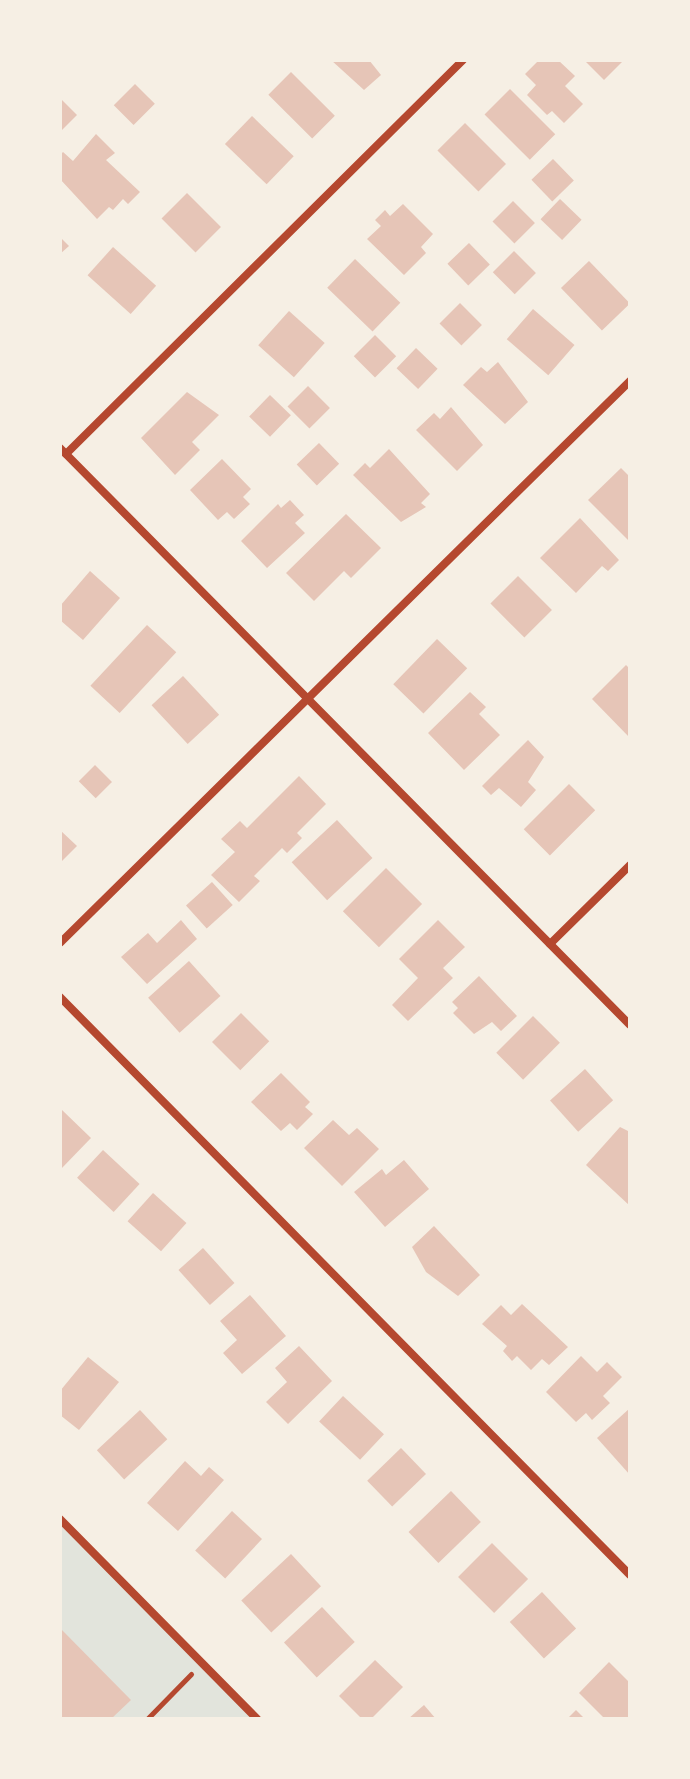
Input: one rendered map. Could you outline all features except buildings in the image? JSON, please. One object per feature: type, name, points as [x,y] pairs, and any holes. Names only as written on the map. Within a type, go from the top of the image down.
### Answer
[{"type":"street","points":[[463,60],[63,451],[630,1025]]},
{"type":"street","points":[[60,943],[630,381]]},
{"type":"street","points":[[550,944],[630,865]]},
{"type":"street","points":[[60,997],[630,1575]]},
{"type":"street","points":[[60,1519],[257,1719]]},
{"type":"path","points":[[147,1719],[203,1663]]},
{"type":"shaded area","points":[[60,1519],[257,1719],[60,1719]]}]
